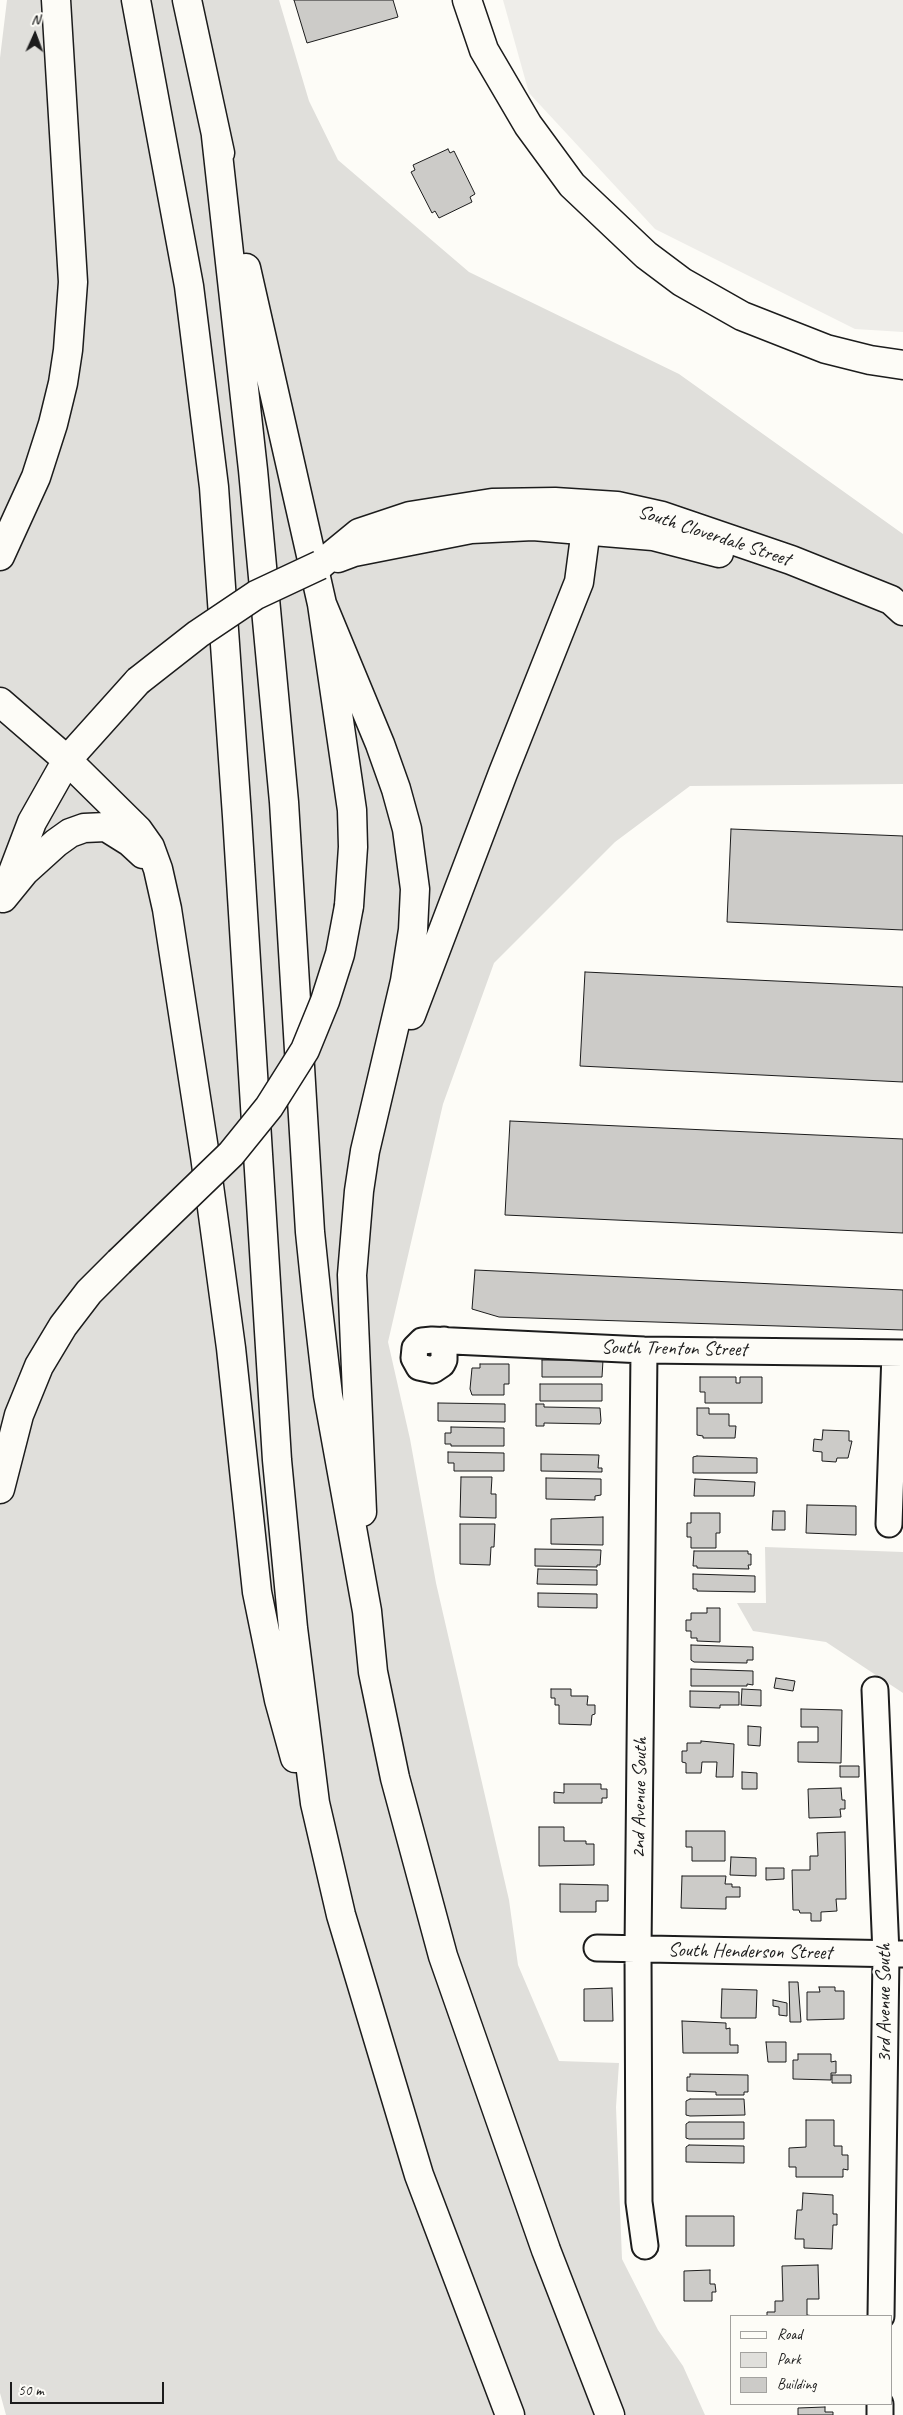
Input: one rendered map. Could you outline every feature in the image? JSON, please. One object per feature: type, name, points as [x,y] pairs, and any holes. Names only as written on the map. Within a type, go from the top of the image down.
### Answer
[{"type":"main road","points":[[0,556],[36,477],[57,407],[68,350],[73,282],[56,0]]},
{"type":"main road","points":[[136,0],[189,286],[214,487],[237,816],[276,1460],[292,1628],[315,1803],[341,1915],[419,2175],[510,2415]]},
{"type":"main road","points":[[0,1489],[19,1415],[39,1366],[63,1326],[119,1262],[231,1154],[269,1106],[304,1050],[325,1001],[340,954],[349,906],[353,847],[352,810],[322,604],[187,0]]},
{"type":"main road","points":[[467,0],[484,50],[528,125],[572,185],[646,255],[682,282],[742,316],[826,349],[861,358],[903,365]]},
{"type":"main road","points":[[216,136],[253,470],[284,802],[310,1232],[316,1300],[328,1395],[366,1611],[374,1672],[395,1778],[443,1956],[546,2250],[610,2415]]},
{"type":"main road","name":"South Cloverdale Street","points":[[320,565],[359,533],[410,516],[492,503],[555,502],[617,506],[662,516],[791,560],[891,600],[903,611]]},
{"type":"main road","name":"South Cloverdale Street","points":[[2,902],[32,822],[67,760],[138,681],[198,634],[256,595],[320,565],[354,552],[471,529],[533,526],[653,536],[702,548],[779,573],[903,621]]},
{"type":"main road","points":[[379,1098],[503,773],[580,582],[586,529]]},
{"type":"main road","points":[[322,604],[380,744],[396,789],[407,829],[415,889],[413,930],[379,1098],[365,1151],[359,1191],[352,1275],[366,1611]]},
{"type":"main road","points":[[0,702],[67,760],[138,830],[150,848],[158,869],[168,919],[212,1204],[231,1348],[257,1592],[279,1700],[294,1755],[315,1803]]},
{"type":"main road","points":[[2,902],[25,871],[56,843],[70,833],[84,828],[106,827],[118,833],[158,869]]},
{"type":"street","name":"South Trenton Street","points":[[444,1340],[644,1350],[899,1353]]},
{"type":"street","name":"2nd Avenue South","points":[[644,1350],[638,1950],[639,2202],[644,2246]]},
{"type":"street","points":[[889,1524],[899,1353]]},
{"type":"street","name":"3rd Avenue South","points":[[875,1690],[894,1954],[882,2315]]},
{"type":"street","name":"South Henderson Street","points":[[597,1948],[894,1954]]},
{"type":"shaded area","points":[[503,0],[903,0],[903,332],[855,329],[655,229],[529,93]]},
{"type":"green space","points":[[7,0],[279,0],[309,101],[338,160],[469,272],[679,374],[903,534],[903,784],[690,786],[615,842],[494,963],[443,1104],[388,1342],[410,1439],[436,1583],[509,1900],[518,1965],[559,2061],[619,2063],[616,2107],[622,2259],[658,2330],[683,2366],[705,2415],[6,2415],[0,2393],[0,58]]},
{"type":"green space","points":[[765,1547],[903,1552],[903,1693],[826,1642],[753,1631],[737,1603],[766,1603]]},
{"type":"building","points":[[294,0],[393,0],[398,17],[307,43]]},
{"type":"building","points":[[448,149],[450,153],[454,151],[475,194],[470,197],[472,202],[439,218],[435,211],[432,213],[411,172],[415,170],[413,165]]},
{"type":"building","points":[[731,829],[903,836],[903,930],[727,922]]},
{"type":"building","points":[[585,972],[903,987],[903,1082],[580,1066]]},
{"type":"building","points":[[510,1121],[903,1139],[903,1233],[505,1215]]},
{"type":"building","points":[[475,1270],[903,1290],[903,1330],[499,1317],[472,1309]]},
{"type":"building","points":[[542,1360],[603,1360],[602,1377],[542,1377]]},
{"type":"building","points":[[480,1364],[509,1364],[509,1384],[504,1384],[504,1395],[472,1395],[470,1389],[472,1368],[480,1368]]},
{"type":"building","points":[[700,1377],[736,1377],[736,1383],[740,1383],[740,1377],[762,1377],[762,1403],[705,1403],[705,1392],[700,1392]]},
{"type":"building","points":[[540,1384],[602,1384],[602,1401],[540,1401]]},
{"type":"building","points":[[438,1403],[505,1404],[505,1422],[438,1421]]},
{"type":"building","points":[[536,1404],[544,1404],[544,1407],[600,1408],[601,1421],[600,1424],[544,1423],[544,1426],[536,1426]]},
{"type":"building","points":[[697,1408],[709,1408],[709,1414],[729,1414],[729,1426],[736,1426],[735,1438],[703,1438],[703,1436],[697,1435]]},
{"type":"building","points":[[451,1427],[504,1428],[504,1446],[451,1446],[451,1444],[445,1444],[445,1433],[451,1433]]},
{"type":"building","points":[[823,1430],[849,1431],[849,1441],[852,1441],[848,1458],[837,1458],[836,1462],[822,1461],[822,1452],[813,1451],[814,1439],[822,1440]]},
{"type":"building","points":[[448,1452],[504,1453],[504,1471],[454,1471],[454,1463],[448,1463]]},
{"type":"building","points":[[541,1454],[599,1455],[598,1468],[602,1468],[602,1472],[541,1471]]},
{"type":"building","points":[[693,1457],[757,1458],[757,1473],[693,1473]]},
{"type":"building","points":[[461,1477],[492,1477],[491,1494],[496,1494],[496,1518],[460,1517]]},
{"type":"building","points":[[546,1478],[601,1479],[601,1495],[595,1496],[595,1500],[546,1499]]},
{"type":"building","points":[[695,1479],[755,1482],[754,1496],[694,1496]]},
{"type":"building","points":[[807,1505],[856,1506],[856,1535],[806,1533]]},
{"type":"building","points":[[773,1511],[785,1511],[785,1530],[772,1530]]},
{"type":"building","points":[[691,1513],[720,1513],[720,1533],[716,1533],[716,1548],[691,1548],[691,1537],[687,1537],[687,1523],[691,1523]]},
{"type":"building","points":[[603,1517],[603,1545],[551,1544],[551,1519]]},
{"type":"building","points":[[460,1524],[495,1524],[494,1547],[491,1547],[490,1565],[460,1564]]},
{"type":"building","points":[[535,1549],[601,1550],[600,1565],[597,1565],[597,1567],[535,1566]]},
{"type":"building","points":[[694,1551],[748,1551],[748,1554],[751,1554],[751,1565],[748,1565],[749,1569],[697,1568],[697,1566],[693,1566]]},
{"type":"building","points":[[538,1569],[597,1570],[597,1585],[537,1584]]},
{"type":"building","points":[[693,1574],[755,1576],[755,1592],[697,1591],[697,1589],[693,1589]]},
{"type":"building","points":[[538,1593],[597,1594],[597,1608],[538,1607]]},
{"type":"building","points":[[707,1608],[720,1608],[720,1642],[697,1641],[697,1638],[691,1638],[691,1631],[686,1631],[686,1620],[691,1620],[691,1613],[707,1613]]},
{"type":"building","points":[[691,1645],[753,1647],[753,1660],[747,1660],[747,1663],[694,1662],[691,1660]]},
{"type":"building","points":[[691,1669],[753,1671],[753,1685],[691,1686]]},
{"type":"building","points":[[776,1678],[795,1681],[793,1691],[774,1688]]},
{"type":"building","points":[[551,1689],[571,1689],[571,1696],[588,1696],[587,1705],[595,1705],[595,1714],[592,1715],[591,1725],[559,1724],[559,1705],[555,1705],[555,1698],[551,1698]]},
{"type":"building","points":[[742,1689],[761,1690],[761,1706],[741,1705]]},
{"type":"building","points":[[690,1691],[739,1692],[739,1705],[720,1705],[720,1708],[690,1707]]},
{"type":"building","points":[[801,1709],[842,1710],[841,1763],[798,1762],[798,1742],[818,1742],[818,1727],[801,1727]]},
{"type":"building","points":[[748,1726],[761,1727],[760,1746],[748,1745]]},
{"type":"building","points":[[701,1741],[734,1744],[733,1777],[716,1777],[717,1762],[702,1762],[701,1773],[686,1773],[686,1763],[682,1762],[682,1751],[687,1751],[687,1743],[701,1743]]},
{"type":"building","points":[[840,1766],[859,1766],[859,1777],[840,1777]]},
{"type":"building","points":[[742,1772],[757,1773],[757,1789],[742,1789]]},
{"type":"building","points":[[564,1784],[601,1784],[601,1789],[607,1789],[607,1798],[602,1798],[602,1803],[554,1803],[554,1792],[564,1793]]},
{"type":"building","points":[[841,1788],[842,1800],[845,1800],[845,1809],[840,1809],[841,1817],[809,1818],[808,1789]]},
{"type":"building","points":[[539,1827],[564,1827],[564,1841],[586,1841],[586,1844],[594,1844],[594,1865],[539,1866]]},
{"type":"building","points":[[686,1831],[725,1831],[725,1861],[692,1861],[692,1847],[686,1847]]},
{"type":"building","points":[[845,1832],[846,1899],[836,1899],[837,1911],[821,1912],[821,1921],[811,1921],[811,1913],[800,1913],[799,1910],[793,1910],[792,1870],[810,1870],[810,1856],[818,1856],[817,1833]]},
{"type":"building","points":[[731,1857],[756,1858],[756,1876],[730,1875]]},
{"type":"building","points":[[766,1868],[784,1868],[784,1879],[766,1880]]},
{"type":"building","points":[[682,1876],[726,1876],[725,1884],[732,1884],[732,1887],[740,1887],[740,1897],[726,1897],[726,1909],[681,1908]]},
{"type":"building","points":[[560,1884],[608,1885],[608,1901],[596,1901],[596,1912],[560,1912]]},
{"type":"building","points":[[789,1982],[798,1982],[801,2022],[790,2022]]},
{"type":"building","points":[[819,1987],[835,1987],[835,1991],[844,1991],[844,2019],[807,2020],[807,1992],[820,1992]]},
{"type":"building","points":[[612,1988],[613,2021],[584,2021],[584,1989]]},
{"type":"building","points":[[722,1989],[757,1990],[756,2018],[721,2018]]},
{"type":"building","points":[[773,2000],[787,2003],[787,2016],[779,2015],[779,2007],[773,2006]]},
{"type":"building","points":[[682,2021],[726,2023],[726,2029],[730,2028],[730,2045],[738,2045],[738,2053],[683,2053]]},
{"type":"building","points":[[766,2042],[786,2042],[786,2062],[768,2062]]},
{"type":"building","points":[[798,2054],[831,2054],[831,2062],[836,2061],[836,2073],[831,2073],[831,2080],[793,2079],[793,2060],[798,2060]]},
{"type":"building","points":[[690,2074],[748,2075],[748,2092],[744,2092],[744,2095],[716,2095],[716,2092],[687,2091],[687,2077],[690,2077]]},
{"type":"building","points":[[832,2075],[851,2075],[851,2083],[832,2083]]},
{"type":"building","points":[[690,2099],[744,2099],[745,2115],[686,2115],[686,2101]]},
{"type":"building","points":[[806,2120],[834,2120],[834,2146],[842,2146],[842,2155],[848,2155],[848,2170],[843,2169],[843,2177],[796,2177],[796,2167],[789,2167],[789,2148],[806,2147]]},
{"type":"building","points":[[689,2122],[744,2122],[744,2139],[689,2139],[686,2138],[686,2124]]},
{"type":"building","points":[[689,2145],[744,2146],[744,2163],[686,2162],[686,2147]]},
{"type":"building","points":[[803,2193],[833,2195],[833,2214],[837,2214],[837,2225],[833,2225],[832,2249],[804,2248],[804,2239],[795,2239],[797,2210],[802,2210]]},
{"type":"building","points":[[686,2216],[734,2216],[734,2246],[686,2246]]},
{"type":"building","points":[[818,2265],[819,2299],[807,2299],[807,2315],[767,2315],[767,2312],[775,2312],[775,2301],[783,2301],[782,2266]]},
{"type":"building","points":[[710,2270],[710,2284],[715,2284],[716,2292],[712,2292],[712,2301],[684,2301],[684,2271]]},
{"type":"building","points":[[825,2407],[825,2412],[833,2412],[833,2415],[798,2415],[798,2408]]}]
